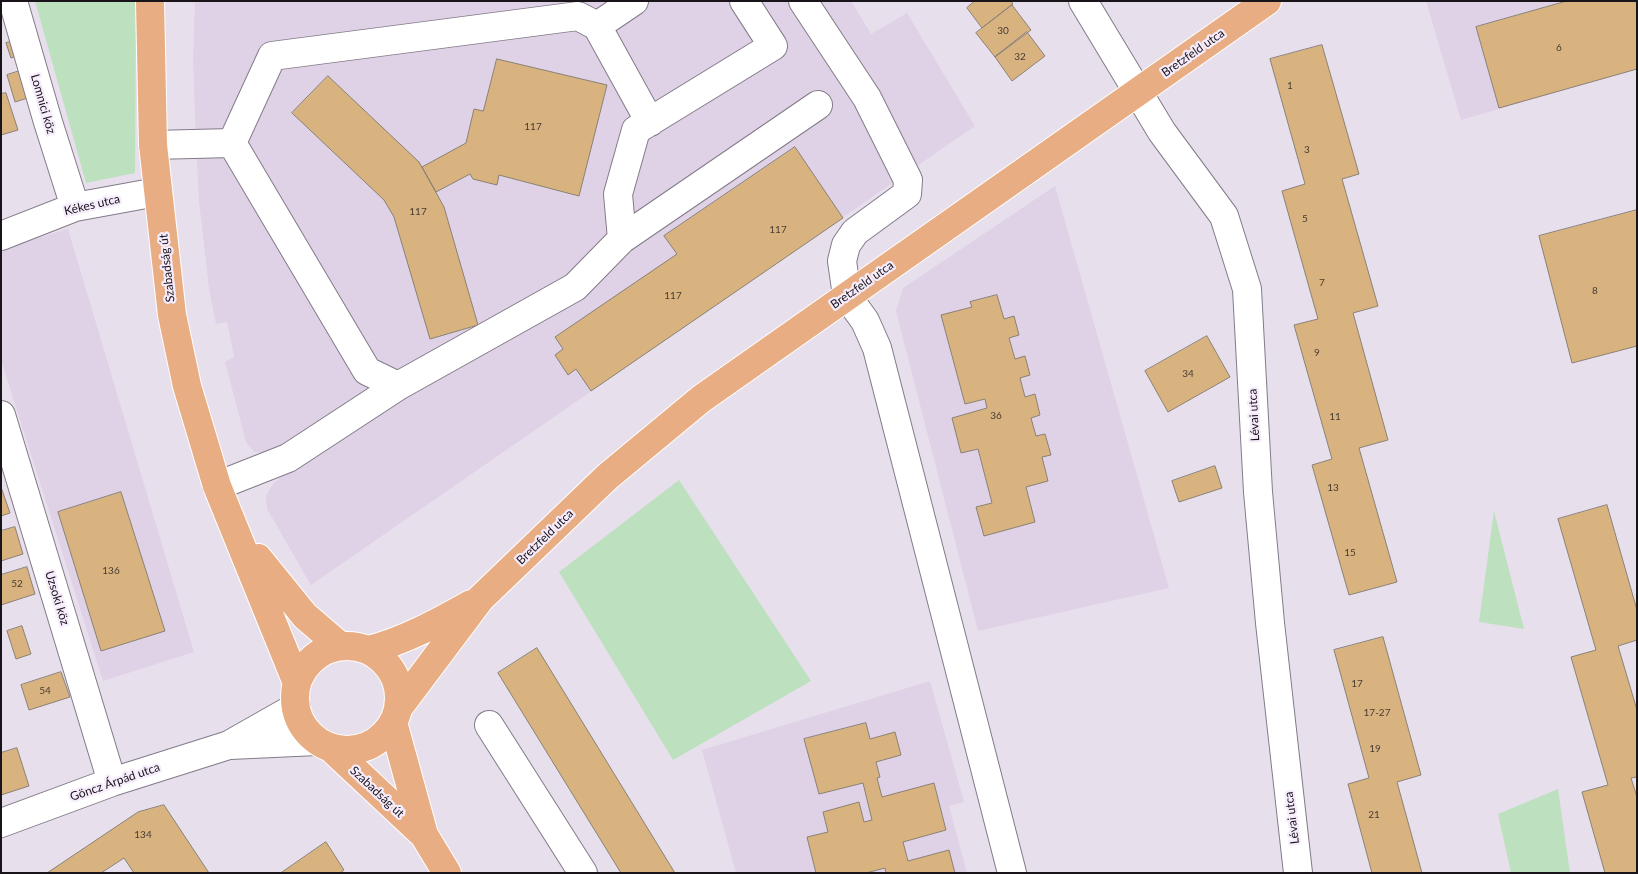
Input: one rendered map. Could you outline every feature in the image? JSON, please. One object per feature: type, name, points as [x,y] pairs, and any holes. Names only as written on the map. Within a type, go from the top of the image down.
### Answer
[{"type":"main road","name":"Szabadság út","points":[[150,1],[153,145],[174,324],[187,386],[217,486],[235,526],[296,695]]},
{"type":"main road","name":"Bretzfeld utca","points":[[396,717],[480,599],[646,442],[701,399],[1266,1]]},
{"type":"main road","name":"Szabadság út","points":[[235,526],[272,578],[300,610],[340,646]]},
{"type":"main road","name":"Bretzfeld utca","points":[[368,650],[398,642],[423,631],[480,599]]},
{"type":"main road","points":[[340,646],[360,647],[368,650],[381,658],[397,680],[400,694],[396,717],[386,736],[367,747],[349,750],[324,745],[304,727],[296,695],[309,663],[329,649],[340,646]]},
{"type":"main road","name":"Szabadság út","points":[[396,717],[424,835],[446,873]]},
{"type":"main road","name":"Szabadság út","points":[[324,745],[424,835]]},
{"type":"street","name":"Lomnici köz","points":[[13,1],[75,207]]},
{"type":"street","points":[[597,26],[634,1]]},
{"type":"street","points":[[622,239],[618,194],[636,130],[773,46],[744,1]]},
{"type":"street","points":[[803,1],[867,98],[908,180],[906,194],[855,232],[846,245],[842,261],[847,296],[865,321],[877,348],[1012,873]]},
{"type":"street","name":"Lévai utca","points":[[1083,1],[1162,132],[1224,216],[1247,289],[1258,492],[1276,694],[1298,873]]},
{"type":"street","points":[[232,143],[272,56],[578,16],[597,26],[650,122]]},
{"type":"street","points":[[217,486],[288,458],[398,386],[575,287],[622,239],[818,105]]},
{"type":"street","points":[[153,145],[232,143]]},
{"type":"street","points":[[232,143],[368,371],[398,386]]},
{"type":"street","name":"Kékes utca","points":[[1,236],[75,207],[158,192]]},
{"type":"street","name":"Uzsoki köz","points":[[1,415],[112,782]]},
{"type":"street","name":"Göncz Árpád utca","points":[[229,745],[296,695]]},
{"type":"street","points":[[490,725],[583,873]]},
{"type":"street","name":"Göncz Árpád utca","points":[[1,822],[112,782],[229,745],[324,745]]},
{"type":"shaded area","points":[[195,1],[851,1],[871,34],[907,13],[975,126],[311,585],[267,509],[266,496],[273,484],[294,466],[274,453],[254,452],[246,442],[225,362],[234,357],[227,322],[216,324],[209,289],[199,201],[196,145],[193,59]]},
{"type":"shaded area","points":[[1426,1],[1637,1],[1637,69],[1461,120]]},
{"type":"shaded area","points":[[1055,186],[1169,588],[978,631],[896,311],[903,288]]},
{"type":"shaded area","points":[[68,229],[194,652],[103,681],[1,360],[1,249]]},
{"type":"shaded area","points":[[930,681],[964,802],[949,806],[967,873],[736,873],[702,750]]},
{"type":"green space","points":[[35,1],[136,1],[135,173],[86,183]]},
{"type":"green space","points":[[679,480],[811,681],[673,760],[559,572]]},
{"type":"green space","points":[[1494,511],[1524,629],[1479,622]]},
{"type":"green space","points":[[1558,789],[1570,873],[1511,873],[1498,814]]},
{"type":"building","points":[[975,1],[1011,1],[1013,4],[982,28],[967,8]]},
{"type":"building","points":[[1567,1],[1637,1],[1637,69],[1499,108],[1476,27]]},
{"type":"building","points":[[1012,5],[1031,30],[995,57],[976,33]]},
{"type":"building","points":[[1027,32],[1045,56],[1012,81],[995,57]]},
{"type":"building","points":[[18,40],[22,54],[11,58],[6,43]]},
{"type":"building","points":[[1322,45],[1359,174],[1342,179],[1378,306],[1353,313],[1388,440],[1359,448],[1397,582],[1349,595],[1312,465],[1332,459],[1294,325],[1318,319],[1282,191],[1305,184],[1270,59]]},
{"type":"building","points":[[497,59],[607,85],[579,196],[499,175],[497,185],[473,179],[470,174],[436,192],[422,167],[466,143],[474,109],[483,111]]},
{"type":"building","points":[[26,69],[34,96],[15,102],[7,75]]},
{"type":"building","points":[[328,76],[419,162],[444,207],[478,325],[430,339],[394,217],[384,200],[292,113]]},
{"type":"building","points":[[6,93],[18,130],[1,135],[1,94]]},
{"type":"building","points":[[795,147],[843,218],[591,391],[576,369],[568,375],[555,355],[563,349],[555,337],[677,254],[664,236]]},
{"type":"building","points":[[1637,210],[1637,346],[1572,363],[1539,236]]},
{"type":"building","points":[[997,295],[1004,319],[1014,316],[1019,335],[1009,338],[1015,359],[1025,356],[1030,375],[1020,378],[1025,397],[1035,394],[1040,415],[1031,418],[1036,436],[1045,434],[1051,455],[1042,457],[1048,481],[1026,487],[1035,522],[984,536],[976,507],[992,503],[978,449],[961,453],[952,418],[987,408],[985,399],[965,404],[941,315],[972,307],[970,302]]},
{"type":"building","points":[[1207,336],[1230,377],[1168,412],[1145,371]]},
{"type":"building","points":[[1215,466],[1222,488],[1179,502],[1172,481]]},
{"type":"building","points":[[1,487],[10,513],[1,516]]},
{"type":"building","points":[[121,492],[165,631],[101,651],[58,512]]},
{"type":"building","points":[[1607,505],[1637,610],[1637,640],[1618,646],[1637,710],[1637,777],[1631,778],[1637,797],[1637,873],[1605,873],[1582,792],[1608,785],[1571,657],[1596,650],[1558,519]]},
{"type":"building","points":[[15,527],[23,554],[1,561],[1,531]]},
{"type":"building","points":[[27,567],[35,594],[1,605],[1,575]]},
{"type":"building","points":[[22,626],[31,654],[16,659],[7,631]]},
{"type":"building","points":[[1383,637],[1421,775],[1397,782],[1422,873],[1372,873],[1348,784],[1369,778],[1334,650]]},
{"type":"building","points":[[537,648],[675,873],[621,873],[498,673]]},
{"type":"building","points":[[61,672],[70,697],[29,710],[21,685]]},
{"type":"building","points":[[866,723],[870,739],[895,732],[901,755],[876,762],[880,777],[877,778],[882,797],[934,783],[946,830],[903,842],[908,861],[949,850],[955,873],[886,873],[885,868],[866,873],[816,873],[807,837],[828,832],[823,812],[859,802],[864,822],[872,820],[863,783],[819,794],[804,739]]},
{"type":"building","points":[[17,748],[29,786],[1,795],[1,753]]},
{"type":"building","points":[[164,805],[209,873],[134,873],[124,858],[101,873],[47,873],[138,812]]},
{"type":"building","points":[[326,842],[344,870],[340,873],[281,873]]}]
